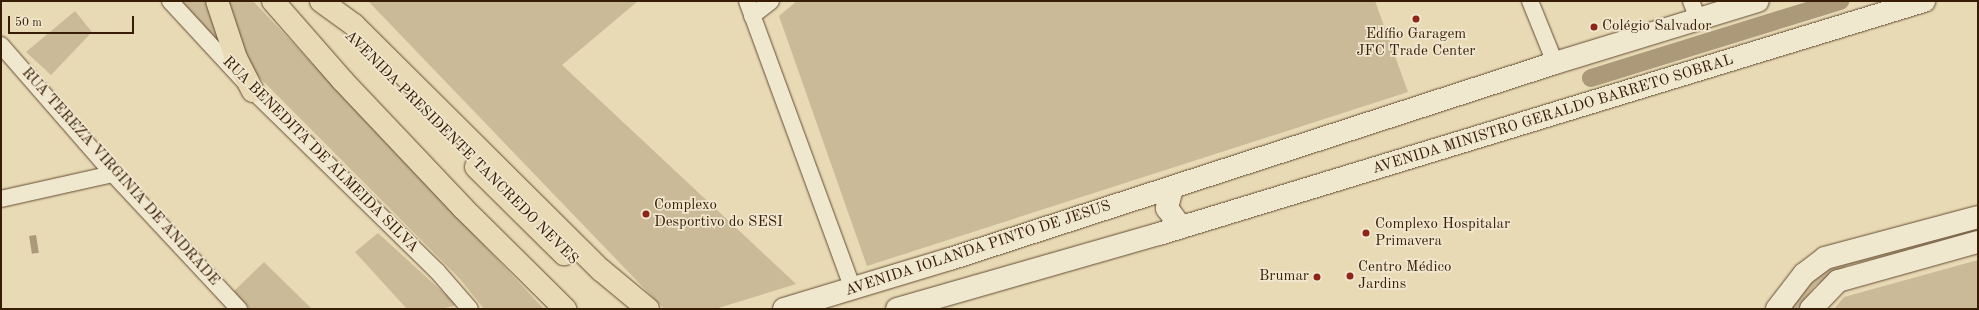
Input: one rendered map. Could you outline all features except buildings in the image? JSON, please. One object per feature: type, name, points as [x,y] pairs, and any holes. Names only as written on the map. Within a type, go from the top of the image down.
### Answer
[{"type":"main road","points":[[217,1],[236,58],[253,91]]},
{"type":"main road","points":[[273,1],[343,81],[458,203],[565,309]]},
{"type":"main road","name":"AVENIDA PRESIDENTE TANCREDO NEVES","points":[[318,1],[396,85],[526,218],[624,309]]},
{"type":"main road","points":[[321,1],[354,25],[601,270],[648,309]]},
{"type":"main road","points":[[897,309],[1181,227],[1167,208],[1172,188],[1555,63],[1695,10],[1758,1]]},
{"type":"main road","name":"AVENIDA MINISTRO GERALDO BARRETO SOBRAL","points":[[1181,227],[1924,1]]},
{"type":"main road","name":"AVENIDA IOLANDA PINTO DE JESUS","points":[[784,309],[854,289],[1172,188]]},
{"type":"main road","points":[[1777,309],[1804,274],[1825,258],[1978,217]]},
{"type":"main road","points":[[1811,309],[1838,281],[1978,242]]},
{"type":"main road","points":[[950,259],[964,270],[965,280],[961,291]]},
{"type":"street","name":"RUA BENEDITA DE ALMEIDA SILVA","points":[[170,1],[253,91],[436,271],[470,309]]},
{"type":"street","points":[[747,1],[854,289]]},
{"type":"street","points":[[752,16],[771,1]]},
{"type":"street","points":[[1530,1],[1555,63]]},
{"type":"street","name":"RUA TEREZA VIRGINIA DE ANDRADE","points":[[1,45],[113,174],[239,309]]},
{"type":"street","points":[[1,199],[113,174]]},
{"type":"shaded area","points":[[180,1],[206,1],[226,55]]},
{"type":"shaded area","points":[[226,1],[253,1],[544,309],[484,309],[460,279],[246,64]]},
{"type":"shaded area","name":"Complexo Desportivo do SESI","points":[[368,1],[638,1],[562,65],[796,284],[715,309],[664,309]]},
{"type":"shaded area","points":[[797,1],[1375,1],[1408,92],[867,266],[779,16]]},
{"type":"shaded area","points":[[75,11],[92,32],[51,75],[26,52]]},
{"type":"shaded area","points":[[1978,222],[1978,235],[1848,265],[1815,286],[1798,309],[1782,309],[1825,263]]},
{"type":"shaded area","points":[[378,233],[457,305],[441,309],[407,309],[355,252]]},
{"type":"shaded area","points":[[36,235],[39,253],[32,254],[29,236]]},
{"type":"shaded area","points":[[1978,260],[1978,309],[1834,309],[1844,297]]},
{"type":"shaded area","points":[[264,262],[312,309],[250,309],[233,292]]},
{"type":"waterway","points":[[1591,78],[1840,1]]},
{"type":"place","name":"Edífio Garagem JFC Trade Center","points":[[1416,19]]},
{"type":"place","name":"Colégio Salvador","points":[[1594,27]]},
{"type":"place","name":"Complexo Desportivo do SESI","points":[[646,214]]},
{"type":"place","name":"Complexo Hospitalar Primavera","points":[[1366,233]]},
{"type":"place","name":"Centro Médico Jardins","points":[[1350,276]]},
{"type":"place","name":"Brumar","points":[[1317,277]]}]
